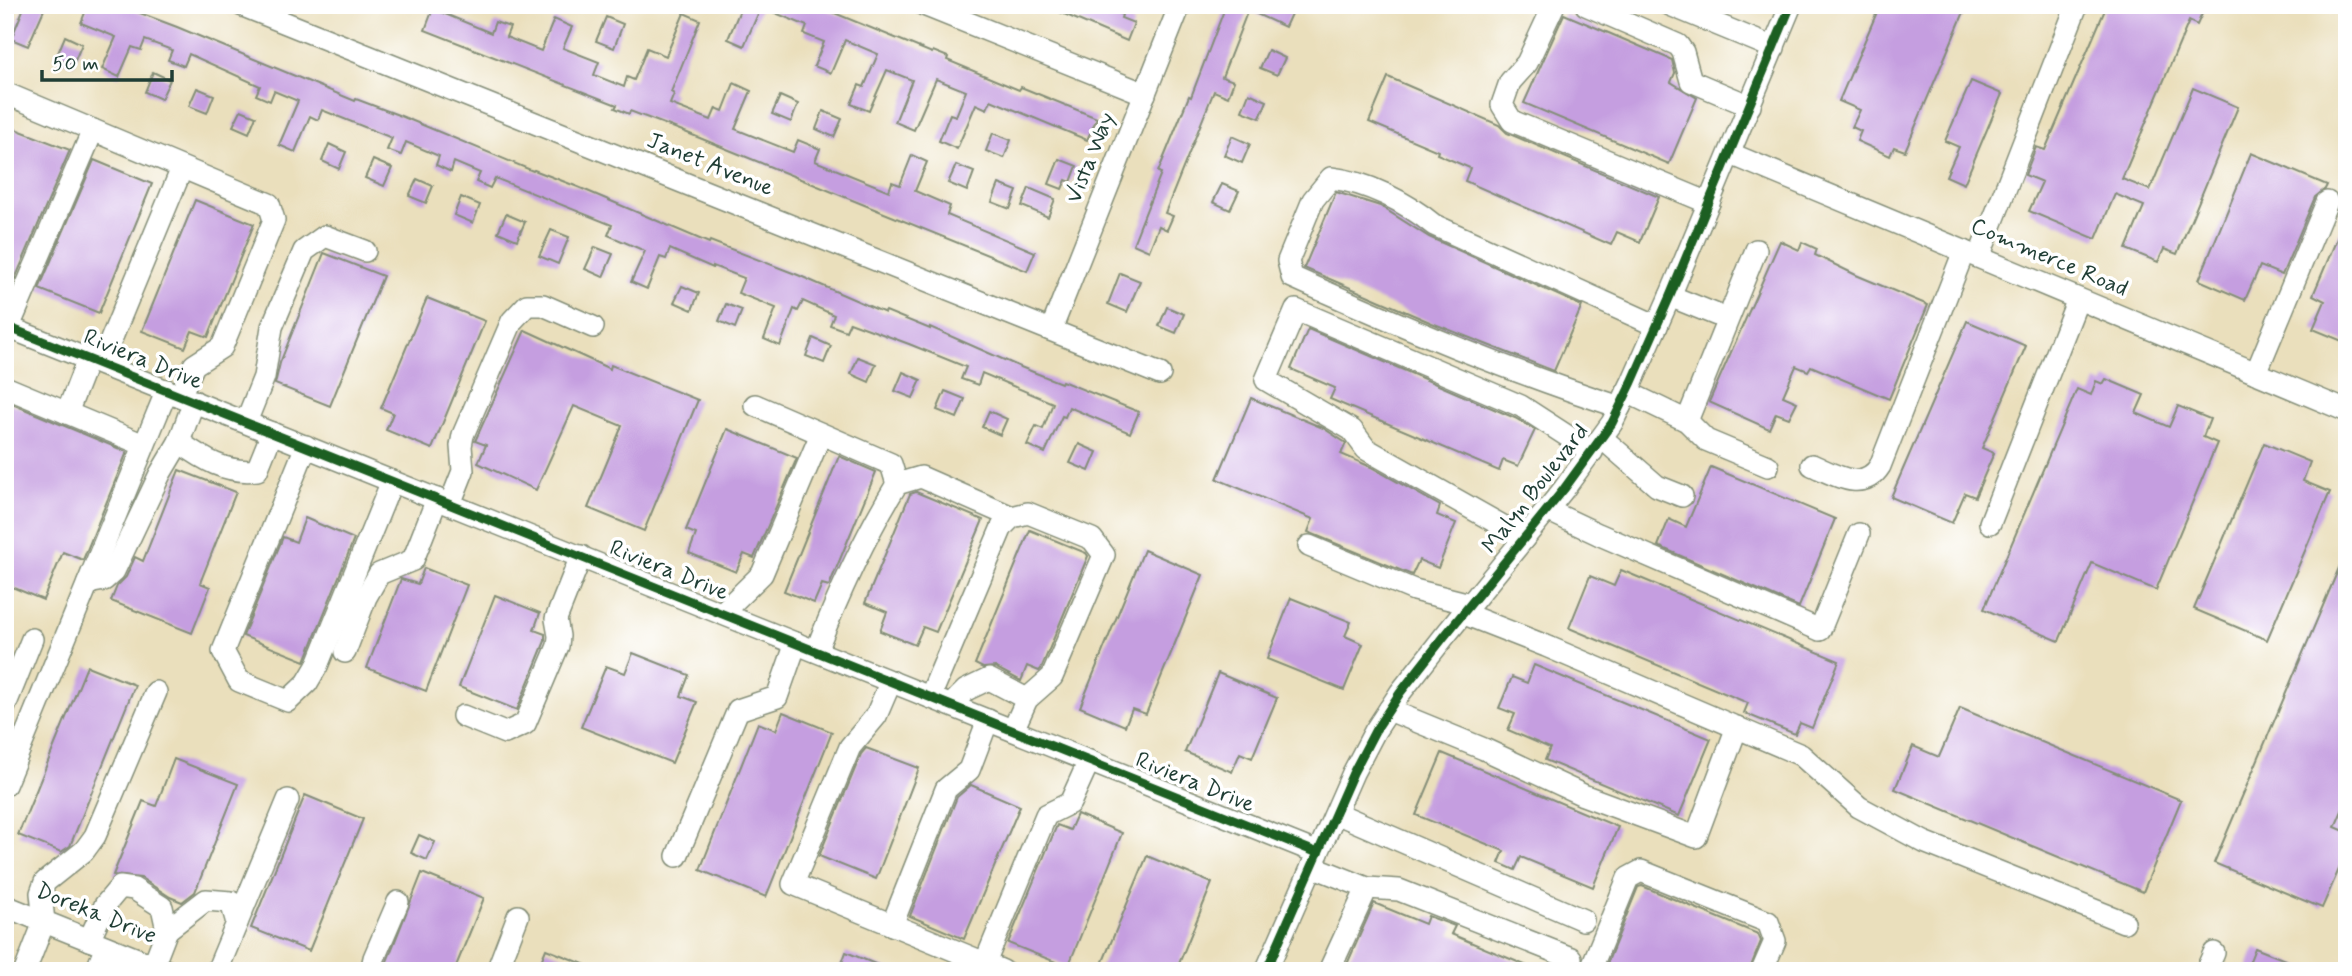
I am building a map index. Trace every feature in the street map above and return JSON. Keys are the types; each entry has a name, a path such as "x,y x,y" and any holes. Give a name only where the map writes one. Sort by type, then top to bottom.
{"street":[{"name":"Janet Avenue","path":"241,5 282,13 1160,374"},
{"path":"924,5 1145,94"},
{"name":"Vista Way","path":"1051,330 1180,5"},
{"path":"1554,5 1546,35 1510,82 1502,105 1512,121 1709,203"},
{"path":"1586,5 1678,45 1682,52 1682,80 1750,106"},
{"path":"1670,5 1774,48"},
{"name":"Malyn Boulevard","path":"1266,971 1375,731 1466,609 1597,445 1623,400 1731,154 1791,5"},
{"path":"1812,465 1844,480 1860,482 1875,475 2077,5"},
{"path":"5,93 269,204 274,220 222,347 194,365 180,396 144,445 5,785"},
{"path":"7,326 93,130"},
{"name":"Commerce Road","path":"1731,154 2347,411"},
{"path":"67,413 94,361 182,168"},
{"path":"1657,326 1434,225 1415,210 1351,180 1331,178 1313,200 1288,261 1292,277 1378,315 1559,388 1623,400 1687,421 1706,440 1768,466"},
{"path":"2256,373 2327,202"},
{"path":"246,422 264,377 272,327 304,251 325,236 365,251"},
{"path":"1687,421 1756,250"},
{"path":"1670,296 1727,319"},
{"path":"1990,523 2078,299"},
{"path":"345,652 366,597 379,574 413,559 463,471 463,435 512,321 527,304 543,305 593,327"},
{"path":"1524,538 1366,449 1352,430 1266,380 1296,310 1521,405 1597,445 1657,486 1682,496"},
{"name":"Riviera Drive","path":"7,326 1089,761 1315,859 1367,888 1399,890 1571,958 1568,971"},
{"path":"5,387 144,445"},
{"path":"88,583 104,580 114,571 160,474 179,442 180,396"},
{"path":"755,405 891,464 897,484"},
{"path":"179,442 204,459 241,472 257,470 272,433"},
{"path":"722,613 762,574 821,434"},
{"path":"306,446 223,651 239,681 288,701 307,683 337,619 393,481"},
{"path":"677,856 738,710 777,696 839,593 879,512 897,484 920,477 1012,517"},
{"path":"1547,510 1819,630 1859,534"},
{"path":"930,697 1002,527 1012,517 1028,513 1092,539 1104,555 1052,677 1027,699 1013,730"},
{"path":"1309,546 1466,609 1801,755 1859,807 1924,842 2124,922"},
{"path":"463,716 505,733 526,724 558,646 556,619 581,556"},
{"path":"5,706 32,639"},
{"path":"951,705 966,690 989,679 1027,699"},
{"path":"891,681 876,716 850,747 793,884 994,967 1046,815 1070,803 1089,761"},
{"path":"25,971 44,922 41,893 46,882 83,851 95,836 156,692"},
{"path":"1389,710 1583,795 1696,837 1737,727"},
{"path":"892,925 946,789 969,770 988,720"},
{"path":"217,971 288,800"},
{"path":"1336,813 1583,920"},
{"path":"1590,971 1628,878 1641,871 1768,922 1775,940 1762,971"},
{"path":"96,971 105,905 120,887 134,889 162,907 167,930 160,968"},
{"path":"1329,971 1367,888"},
{"path":"167,930 206,900 231,902 237,923"},
{"path":"371,971 398,902"},
{"name":"Doreka Drive","path":"5,906 160,968"},
{"path":"497,971 518,916"}],"building":[{"path":"25,5 46,5 28,46 11,39"},
{"path":"88,5 119,5 177,27 355,101 356,99 401,116 578,187 709,243 710,241 798,275 885,313 886,311 930,327 1018,366 1139,412 1130,433 1069,407 1045,453 1027,445 1036,426 1043,429 1053,403 982,373 978,385 961,379 966,367 850,322 846,331 830,325 834,315 803,301 798,311 794,309 780,346 764,339 776,308 738,293 744,278 670,249 666,259 660,257 647,289 631,282 645,251 608,235 612,225 495,178 490,188 476,182 480,173 454,162 451,172 436,165 439,156 406,142 401,155 387,150 392,138 322,110 318,120 310,116 295,152 279,145 298,101 274,91 270,101 256,95 260,86 189,54 184,66 168,60 172,50 145,40 141,50 132,47 119,77 102,69 116,37 81,23"},
{"path":"742,5 815,5 932,53 933,51 948,57 947,60 1019,90 1021,87 1097,118 1087,140 991,100 987,109 976,104 957,149 939,141 950,114 956,116 966,91 936,79 914,130 895,122 912,80 887,70 869,111 851,104 859,85 864,87 878,54 845,40 831,73 814,66 824,42 804,34 807,26 761,7 744,46 728,39"},
{"path":"1043,5 1122,5 1119,13 1121,18 1134,23 1127,41"},
{"path":"1226,5 1295,5 1285,27 1248,10 1222,77 1234,81 1228,97 1214,91 1165,213 1173,216 1167,230 1159,226 1149,251 1133,244 1161,173 1158,172 1189,96 1191,97"},
{"path":"1880,5 1967,5 1905,151 1894,147 1890,156 1857,141 1861,131 1852,127 1860,110 1839,101"},
{"path":"2107,5 2206,5 2197,25 2189,21 2122,179 2150,190 2193,88 2238,107 2177,254 2164,249 2158,262 2126,249 2144,206 2115,194 2096,239 2029,211 2042,182 2025,175 2036,147 2045,150"},
{"path":"433,9 491,33 495,22 510,27 506,37 541,51 554,19 572,27 563,48 599,62 594,75 624,87 627,77 634,80 647,48 666,56 684,13 700,20 671,92 674,94 670,104 711,120 716,108 723,111 734,83 751,91 735,129 793,152 798,140 820,149 815,161 889,191 892,182 900,185 912,155 927,162 915,191 950,206 947,215 1035,252 1027,271 680,130 630,111 629,114 615,108 617,105 425,30"},
{"path":"1564,14 1672,60 1675,73 1671,82 1697,98 1669,164 1524,103"},
{"path":"606,17 623,24 614,48 596,41"},
{"path":"65,36 82,44 73,65 56,58"},
{"path":"1268,50 1285,58 1277,75 1260,68"},
{"path":"153,72 170,80 161,99 145,92"},
{"path":"1388,77 1499,125 1507,133 1659,197 1640,242 1617,232 1611,245 1465,181 1470,168 1437,154 1438,151 1369,122"},
{"path":"1971,81 2002,94 1964,184 1946,176 1959,147 1945,141"},
{"path":"197,88 214,95 207,113 189,106"},
{"path":"1249,93 1267,101 1260,118 1242,111"},
{"path":"780,96 798,104 791,122 772,114"},
{"path":"241,110 256,116 249,133 233,126"},
{"path":"823,111 842,119 834,137 816,129"},
{"path":"5,125 70,150 15,279 5,275"},
{"path":"993,133 1011,140 1004,158 986,151"},
{"path":"1232,136 1250,144 1242,163 1224,155"},
{"path":"329,144 346,152 339,169 322,161"},
{"path":"2251,153 2327,185 2315,197 2282,275 2260,266 2245,300 2199,280"},
{"path":"1059,159 1077,166 1071,182 1066,180 1062,189 1049,184"},
{"path":"94,160 152,184 99,313 39,289"},
{"path":"373,160 392,168 384,186 365,178"},
{"path":"956,165 974,172 967,191 948,183"},
{"path":"417,179 433,186 426,203 409,196"},
{"path":"999,184 1017,191 1010,209 992,202"},
{"path":"1222,184 1239,191 1230,210 1213,202"},
{"path":"1029,188 1055,199 1048,217 1022,206"},
{"path":"1336,192 1380,206 1429,237 1582,306 1554,371 1304,268"},
{"path":"461,197 480,205 473,223 454,215"},
{"path":"195,200 254,224 208,337 192,331 185,348 142,331"},
{"path":"506,214 525,222 517,240 498,232"},
{"path":"2347,215 2347,343 2313,329 2325,301 2313,295"},
{"path":"551,230 569,237 558,264 539,256"},
{"path":"1780,241 1799,250 1802,242 1817,249 1815,255 1928,305 1889,399 1811,366 1808,371 1796,366 1783,396 1797,402 1789,418 1776,413 1769,429 1709,402"},
{"path":"595,247 613,254 603,277 585,269"},
{"path":"324,253 383,276 330,406 275,384 280,363"},
{"path":"1120,273 1140,281 1127,312 1108,304"},
{"path":"682,286 699,293 692,310 674,302"},
{"path":"427,298 485,321 432,449 386,430 393,413 381,408"},
{"path":"726,304 742,310 735,328 719,321"},
{"path":"1167,307 1184,314 1176,333 1159,326"},
{"path":"1967,321 2026,346 1982,448 1994,453 1975,497 1965,493 1952,523 1891,497"},
{"path":"1308,329 1515,418 1535,430 1518,466 1503,460 1499,471 1330,399 1335,388 1291,369"},
{"path":"525,330 610,369 611,365 698,400 644,531 588,508 622,426 574,406 536,490 478,463 486,445 475,441"},
{"path":"813,338 831,346 824,363 806,356"},
{"path":"858,357 876,364 869,382 851,374"},
{"path":"903,372 921,380 913,398 895,391"},
{"path":"2106,379 2144,395 2136,413 2169,427 2178,406 2210,419 2203,437 2217,443 2156,590 2092,563 2059,641 1984,609 2077,389 2091,395 2096,381 2103,384"},
{"path":"945,391 965,399 957,418 937,410"},
{"path":"1251,398 1323,428 1346,443 1341,454 1371,467 1440,506 1437,515 1456,523 1438,568 1419,560 1412,575 1308,532 1313,519 1217,479"},
{"path":"5,401 127,452 83,560 63,552 43,600 5,584"},
{"path":"989,411 1007,419 1000,435 982,427"},
{"path":"727,429 797,458 754,558 744,554 736,572 689,553 696,534 686,530"},
{"path":"2264,443 2310,462 2303,481 2330,492 2267,640 2194,609"},
{"path":"1079,444 1097,452 1089,471 1070,463"},
{"path":"839,456 876,472 829,586 822,584 814,603 784,591"},
{"path":"1711,467 1835,519 1799,607 1658,546 1669,519 1686,527"},
{"path":"179,470 236,492 200,583 210,587 192,633 111,601 135,557 143,561"},
{"path":"916,492 983,520 936,632 923,627 915,645 880,631 887,612 865,603 910,494"},
{"path":"305,518 354,539 305,661 243,636 283,537 296,542"},
{"path":"1030,530 1088,556 1041,669 1039,671 1027,666 1021,681 995,667 983,668 975,664"},
{"path":"2347,549 2347,799 2335,827 2347,832 2347,851 2322,908 2214,863"},
{"path":"1144,550 1203,575 1146,714 1132,709 1125,726 1080,707"},
{"path":"424,568 467,585 426,691 367,668 401,579 418,584"},
{"path":"1621,570 1839,661 1812,728 1800,723 1795,734 1744,713 1748,703 1569,628 1590,576 1614,586"},
{"path":"495,595 540,613 534,630 545,634 545,641 517,710 459,687"},
{"path":"1291,598 1351,622 1345,636 1363,644 1344,690 1267,659"},
{"path":"633,653 689,675 681,696 697,702 672,763 581,727 606,666 625,673"},
{"path":"1534,665 1711,739 1679,816 1545,760 1550,748 1508,730 1515,714 1499,708 1512,677 1527,683"},
{"path":"87,666 135,685 70,846 61,852 18,835"},
{"path":"1218,673 1277,698 1252,758 1240,753 1232,772 1185,752"},
{"path":"1960,708 2181,800 2143,892 1895,789 1913,746 1939,757"},
{"path":"783,712 832,732 766,897 700,870 758,723 776,730"},
{"path":"866,748 919,768 876,879 819,856 861,754"},
{"path":"1442,753 1618,827 1593,887 1521,857 1515,870 1499,863 1504,851 1416,815"},
{"path":"174,759 238,784 195,892 182,902 141,878 113,875 143,801 156,806"},
{"path":"971,785 1020,806 964,939 910,916 957,797"},
{"path":"305,795 363,819 309,951 251,928"},
{"path":"1077,814 1122,833 1068,967 1008,943 1057,825 1070,830"},
{"path":"419,835 435,842 427,860 411,853"},
{"path":"1147,856 1212,883 1176,971 1099,971"},
{"path":"422,873 484,898 454,971 403,971 386,964"},
{"path":"1642,886 1758,934 1761,941 1749,971 1604,971 1638,887"},
{"path":"1374,903 1425,924 1428,916 1455,926 1451,934 1539,971 1344,971"},
{"path":"2255,948 2310,970 2310,971 2246,971"},
{"path":"546,949 599,970 537,971"},
{"path":"846,952 890,970 890,971 839,971"}],"waterway":[{"path":"2332,5 2347,11"}],"cycle path":[{"path":"1266,971 1353,773 1375,731 1400,693 1564,489 1612,423 1670,296 1791,5"},
{"path":"5,326 1318,853"}]}
